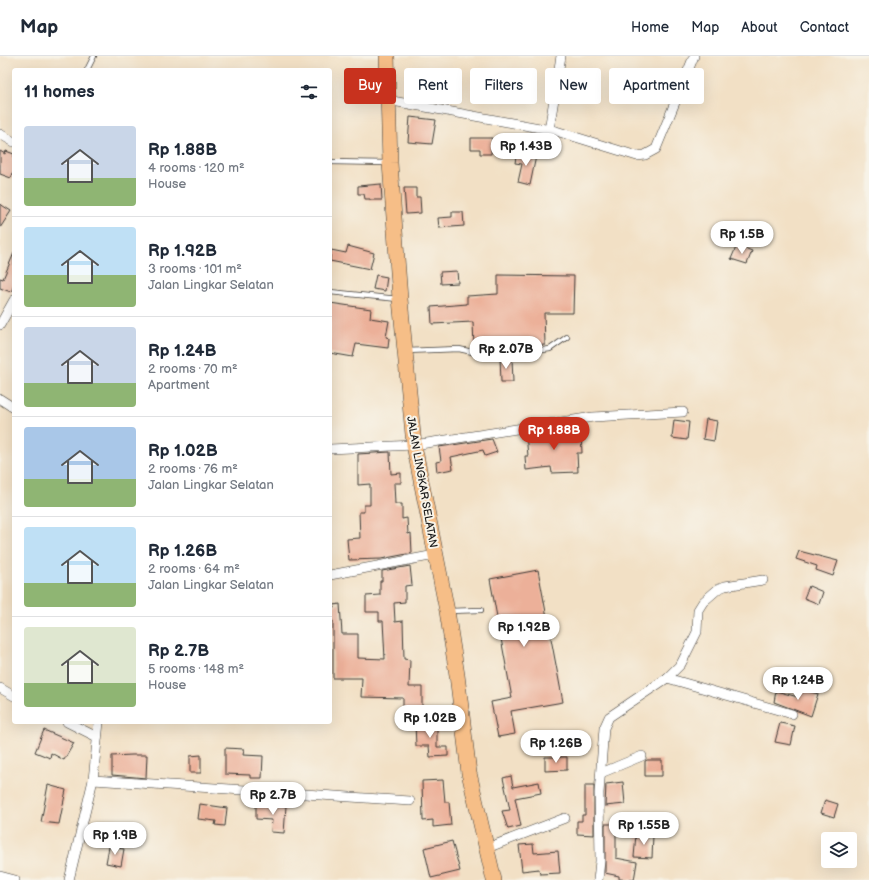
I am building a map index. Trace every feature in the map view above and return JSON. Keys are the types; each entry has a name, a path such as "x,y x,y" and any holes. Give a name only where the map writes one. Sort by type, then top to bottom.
{"highway":[{"name":"JALAN LINGKAR SELATAN","path":"387,56 387,68"},
{"name":"JALAN LINGKAR SELATAN","path":"387,104 400,299 414,445 434,555 447,611 457,675 469,773 494,880"}],"street":[{"path":"549,130 561,56"},
{"path":"396,102 549,130 637,156 651,152 656,148 694,56"},
{"path":"0,134 12,140"},
{"path":"0,325 12,304"},
{"path":"0,399 12,407"},
{"path":"332,448 414,445 593,417 683,412"},
{"path":"332,575 434,555"},
{"path":"598,880 600,861 599,800 604,728 609,717 667,678 681,664 697,632 698,610 703,602 718,589 725,586 763,580"},
{"path":"667,678 792,714"},
{"path":"0,688 12,695"},
{"path":"71,724 97,737"},
{"path":"69,880 93,780 99,724"},
{"path":"601,773 642,756"},
{"path":"93,780 410,801"},
{"path":"486,848 565,818"},
{"path":"0,876 15,880"}],"lane":[{"path":"88,68 94,56"},
{"path":"332,162 366,164 390,163"},
{"path":"332,292 400,299"},
{"path":"405,351 459,349 478,353 515,354 550,349 567,336"},
{"path":"447,611 481,610"}],"building":[{"path":"410,117 436,120 432,144 408,142"},
{"path":"471,138 492,138 491,154 480,154 480,149 471,149"},
{"path":"0,151 5,154 6,151 12,153 11,178 0,174"},
{"path":"517,151 536,156 530,185 518,182 522,164 515,163"},
{"path":"381,184 382,200 365,199 364,194 358,194 358,186"},
{"path":"404,188 416,188 416,197 420,197 421,213 406,214"},
{"path":"0,204 11,211 0,228"},
{"path":"452,212 463,212 464,226 439,228 438,218 452,217"},
{"path":"737,245 752,251 747,264 731,259"},
{"path":"348,246 374,253 370,269 332,261 332,250 346,253"},
{"path":"12,258 11,292 0,288 0,278 3,279"},
{"path":"457,271 458,283 441,284 440,272"},
{"path":"376,275 387,277 385,291 373,289"},
{"path":"498,275 574,276 573,313 544,313 545,345 511,346 511,350 499,350 499,347 474,347 473,322 432,324 431,307 467,304 467,296 498,294"},
{"path":"332,303 371,309 370,318 389,321 386,337 389,338 388,348 356,344 353,357 332,353"},
{"path":"500,357 512,358 513,382 501,382"},
{"path":"706,419 717,421 714,441 703,439"},
{"path":"674,420 689,422 687,440 672,438"},
{"path":"543,431 581,432 582,453 577,453 578,472 552,473 551,467 526,470 525,456 528,456 526,434"},
{"path":"492,439 497,452 485,456 483,450 451,457 453,469 437,472 436,462 441,461 439,447"},
{"path":"390,452 391,474 401,473 401,483 394,483 395,504 402,504 402,519 407,518 408,534 411,533 412,553 381,559 349,560 347,539 360,538 359,512 364,512 364,505 370,505 370,484 358,485 358,454"},
{"path":"799,551 838,561 833,576 816,570 817,566 796,559"},
{"path":"410,566 412,585 405,586 405,602 394,603 395,622 403,621 404,659 410,660 409,687 422,687 422,719 403,719 403,698 361,697 362,678 333,678 332,608 334,608 334,605 340,604 342,634 358,634 358,658 385,659 383,621 379,621 379,612 366,612 366,596 380,595 382,571"},
{"path":"538,570 563,702 511,711 515,734 498,737 491,702 512,698 490,579"},
{"path":"809,586 823,592 819,604 804,598"},
{"path":"801,689 818,694 811,716 774,702 776,691 798,697"},
{"path":"437,722 437,747 448,747 448,756 430,757 429,746 416,746 415,723"},
{"path":"780,723 795,726 791,745 775,742"},
{"path":"44,730 74,743 64,760 51,753 50,758 35,752"},
{"path":"225,748 244,749 243,755 263,756 262,778 250,778 250,775 225,774"},
{"path":"147,755 146,778 112,775 112,756"},
{"path":"201,755 201,773 190,773 190,756"},
{"path":"545,757 567,757 567,770 545,771"},
{"path":"662,760 662,776 645,776 645,761"},
{"path":"511,776 513,787 539,782 541,793 515,798 521,826 508,829 502,811 510,810 503,778"},
{"path":"443,780 445,802 449,802 451,825 433,827 433,820 423,821 422,781"},
{"path":"623,782 625,804 605,806 606,784"},
{"path":"48,785 66,790 59,824 41,822"},
{"path":"585,785 594,785 594,835 577,834 577,821 582,821 582,815 585,815"},
{"path":"825,800 838,804 834,817 821,813"},
{"path":"200,804 227,808 225,826 215,825 216,821 198,819"},
{"path":"256,805 286,806 284,833 271,832 272,820 256,819"},
{"path":"605,824 616,824 616,858 637,862 634,880 619,879 619,876 605,873"},
{"path":"636,834 653,835 652,858 634,857"},
{"path":"452,841 460,871 431,878 424,848"},
{"path":"533,844 534,853 558,851 560,873 540,874 539,869 522,871 519,845"},
{"path":"109,847 124,849 121,866 106,863"}]}
